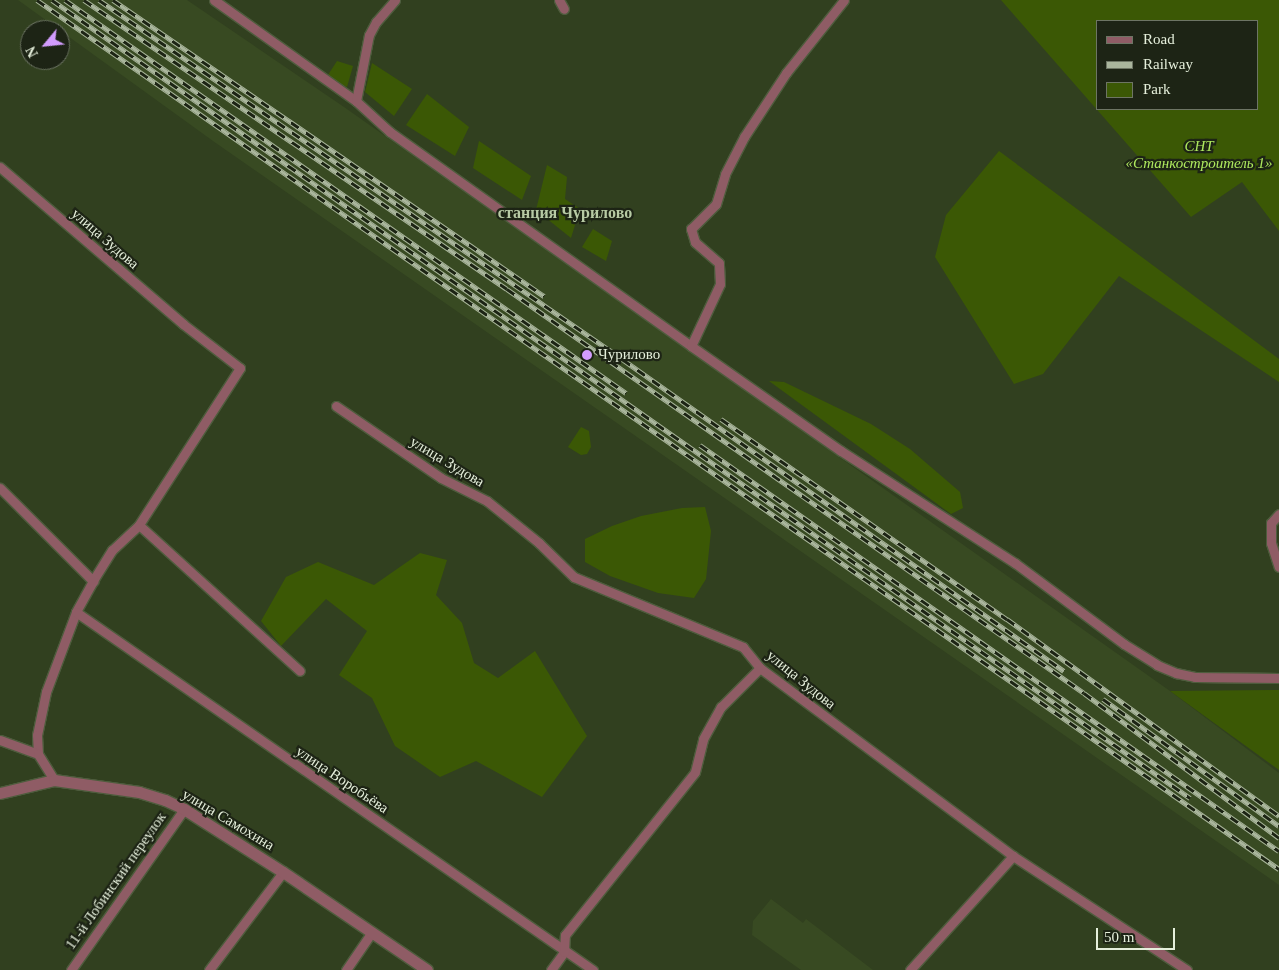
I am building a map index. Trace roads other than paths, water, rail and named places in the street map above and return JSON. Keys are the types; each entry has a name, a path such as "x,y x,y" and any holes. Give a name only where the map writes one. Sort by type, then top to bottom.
{"street":[{"path":"214,0 356,101 390,132 691,346 841,450 1015,563 1124,644 1176,673 1195,677 1279,678"},
{"path":"356,101 369,35 376,22 395,0"},
{"path":"559,0 564,9"},
{"path":"691,346 720,284 720,263 695,242 691,229 716,204 724,174 744,137 786,73 844,0"},
{"name":"улица Зудова","path":"0,167 183,324 240,368 139,525"},
{"name":"улица Зудова","path":"336,406 441,478 487,501 539,543 574,577 743,647 760,668 1013,856 1187,970"},
{"path":"0,488 93,581"},
{"path":"1279,514 1271,523 1271,543 1279,567"},
{"path":"0,793 54,780 38,754 37,735 46,692 76,612 93,581 112,550 139,525 300,671"},
{"name":"улица Воробьёва","path":"76,612 492,898 564,952 593,970"},
{"path":"551,970 564,952 565,936 695,772 703,739 721,707 760,668"},
{"path":"0,740 38,754"},
{"name":"улица Самохина","path":"54,780 139,792 184,809 284,872 427,970"},
{"name":"11-й Лобинский переулок","path":"72,970 184,809"},
{"path":"910,970 1013,856"},
{"path":"209,970 284,872"},
{"path":"346,970 372,932"}],"railway":[{"path":"37,0 1279,869"},
{"path":"52,0 1190,798"},
{"path":"65,0 626,393"},
{"path":"84,0 507,289 1084,693 1279,838"},
{"path":"99,0 608,349 1064,671"},
{"path":"113,0 544,296"},
{"path":"721,419 1007,619 1279,816"},
{"path":"700,445 1279,851"},
{"path":"1103,699 1279,826"}],"place":[{"name":"Чурилово","path":"587,355"}],"district":[{"name":"станция Чурилово","path":"565,213"}],"park label":[{"name":"СНТ «Станкостроитель 1»","path":"1199,154"}]}
